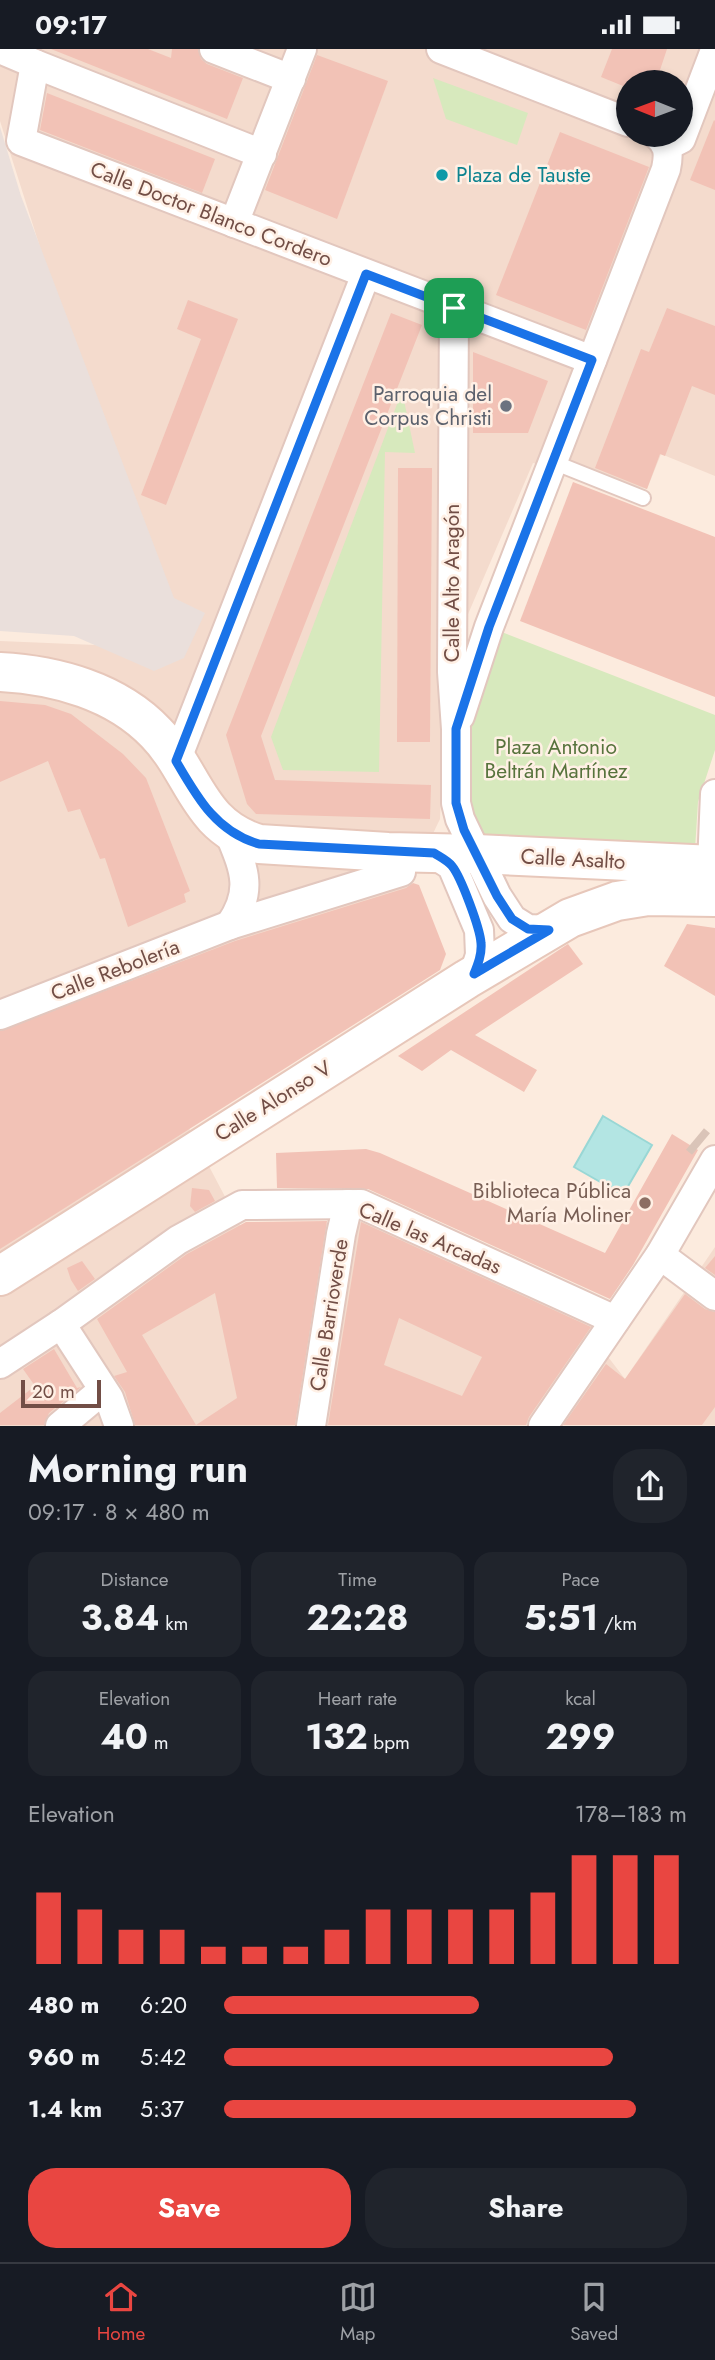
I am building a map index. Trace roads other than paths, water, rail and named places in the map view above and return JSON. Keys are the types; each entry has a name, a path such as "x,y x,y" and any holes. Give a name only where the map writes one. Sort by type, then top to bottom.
{"main road":[{"name":"Calle Asalto","path":"0,672 47,677 89,689 118,704 156,733 205,809 228,830 242,839 259,844 476,854 714,876"},
{"name":"Calle Asalto","path":"549,930 594,908 648,896 714,876"},
{"name":"Calle Alonso V","path":"0,1276 474,974 549,930"}],"street":[{"path":"0,49 262,154"},
{"path":"214,49 291,79"},
{"path":"234,223 303,49"},
{"path":"440,49 616,117"},
{"path":"693,108 715,50"},
{"name":"Calle Doctor Blanco Cordero","path":"35,64 21,141 592,360"},
{"path":"456,729 489,627 666,169 663,147"},
{"path":"176,761 366,274"},
{"name":"Calle Alto Aragón","path":"454,308 452,661 456,803 460,820 502,907 512,919 528,929 549,930"},
{"path":"714,876 715,795"},
{"path":"228,830 242,863 245,880 245,897 230,925"},
{"path":"434,853 452,866 479,930 480,955 474,974"},
{"name":"Calle Rebolería","path":"0,1015 230,925 401,871"},
{"path":"543,1426 592,1354 609,1318 660,1255 710,1153"},
{"name":"Calle las Arcadas","path":"0,1364 178,1240 242,1205 361,1204 609,1318"},
{"name":"Calle Barrioverde","path":"311,1426 341,1234 348,1205"},
{"path":"660,1255 715,1296"},
{"path":"61,1324 103,1390 119,1426"},
{"path":"60,1426 103,1390"}],"lane":[{"path":"553,462 643,498"}],"water":[{"path":"603,1116 652,1145 623,1195 574,1167"}],"tunnel":[{"path":"695,1139 701,1144"}],"place":[{"name":"Plaza de Tauste","path":"442,175"},
{"name":"Parroquia del Corpus Christi","path":"506,406"},
{"name":"Biblioteca Pública María Moliner","path":"645,1203"}],"park label":[{"name":"Plaza Antonio Beltrán Martínez","path":"556,759"}]}
